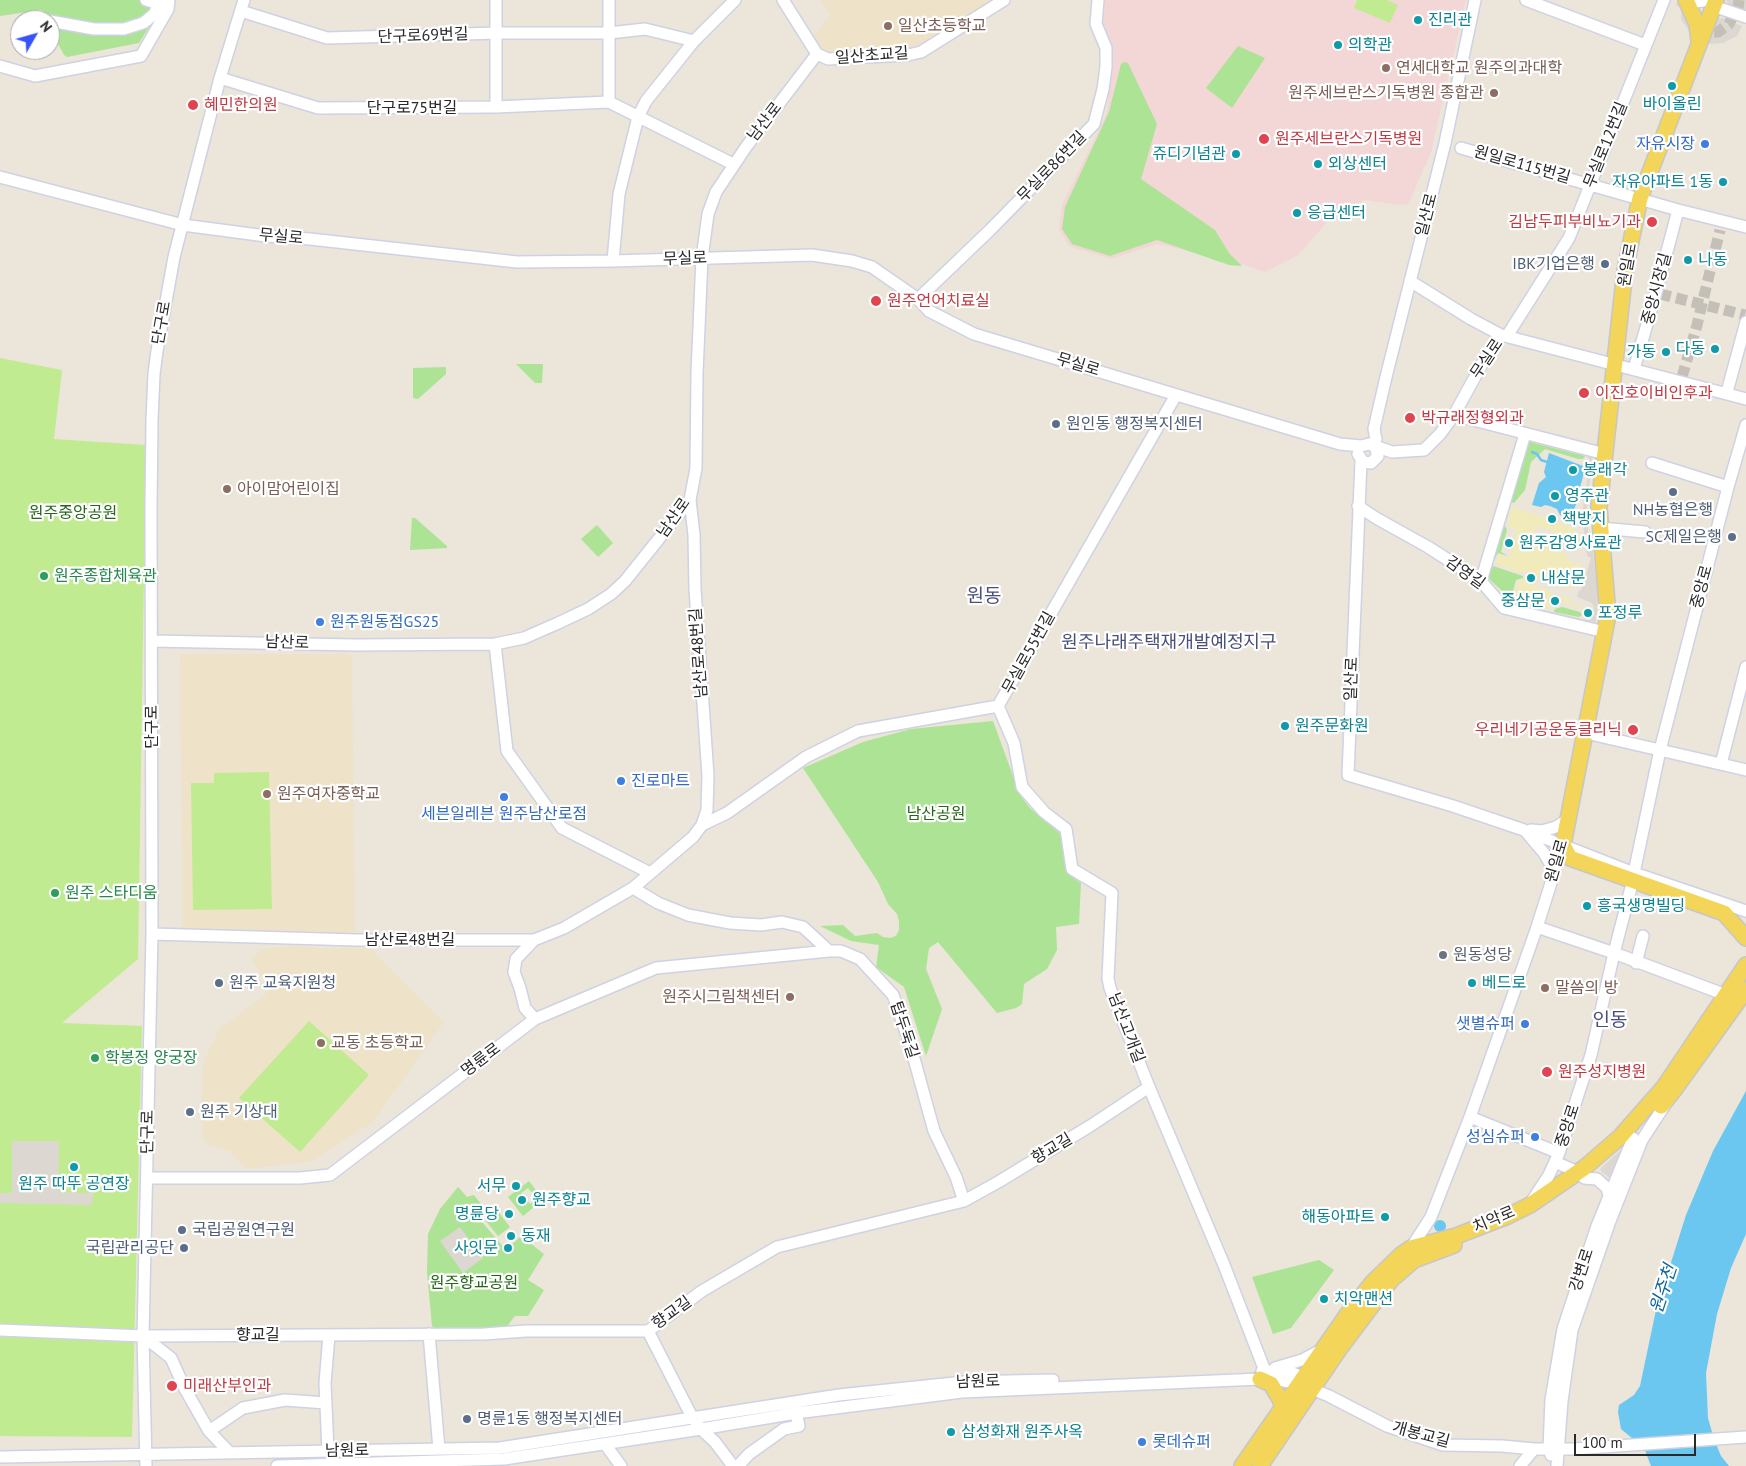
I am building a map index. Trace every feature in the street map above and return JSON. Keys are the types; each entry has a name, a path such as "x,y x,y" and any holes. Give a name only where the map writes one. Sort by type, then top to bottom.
{"main road":[{"path":"1686,0 1697,24 1699,42"},
{"name":"원일로","path":"1563,845 1605,632 1613,616 1600,528 1599,507 1625,270 1640,198 1699,42 1705,1"},
{"path":"1563,845 1570,858 1633,877 1724,913 1746,938"},
{"name":"치악로","path":"1669,1088 1746,965"},
{"name":"치악로","path":"1242,1466 1283,1408 1308,1383 1391,1280 1414,1260 1484,1234 1540,1210 1581,1175 1669,1088 1746,990"},
{"name":"강변로","path":"1632,1138 1669,1088"},
{"name":"치악로","path":"1260,1466 1308,1383 1324,1348 1372,1283 1402,1254 1412,1248 1474,1230 1530,1205 1581,1175 1632,1138"},
{"path":"1262,1375 1271,1384 1283,1408"}],"street":[{"path":"0,66 35,76 141,56 168,8 162,2 146,0"},
{"path":"496,0 496,107"},
{"path":"608,0 609,102"},
{"path":"613,261 619,194 638,117 646,101 694,41 735,0"},
{"path":"783,0 817,54"},
{"name":"일산초교길","path":"817,54 828,59 908,55 920,52 1004,0"},
{"name":"무실로86번길","path":"918,299 990,230 1094,124 1103,89 1106,67 1106,48 1096,24 1098,0"},
{"name":"일산로","path":"1369,446 1376,439 1374,429 1445,143 1475,0"},
{"path":"1526,0 1645,46"},
{"name":"무실로12번길","path":"1504,336 1569,238 1664,0"},
{"path":"1705,1 1746,17"},
{"path":"60,23 94,29 124,29 143,23 154,14 162,2"},
{"name":"단구로69번길","path":"242,6 327,38 609,33 645,29 694,41"},
{"name":"단구로","path":"146,1466 143,1336 152,934 151,508 154,374 174,257 220,78 242,6"},
{"name":"남산로","path":"152,641 354,645 495,644 524,638 588,609 611,594 625,581 690,500 696,468 697,373 702,258 708,214 716,192 733,164 817,54"},
{"name":"단구로75번길","path":"220,78 318,108 496,107 609,102 733,164"},
{"name":"원일로115번길","path":"1461,148 1640,198"},
{"name":"무실로","path":"0,177 183,225 266,236 310,239 517,262 812,255 852,260 872,267 918,299 929,310 974,334 1340,444"},
{"path":"1640,198 1678,210 1746,227"},
{"name":"중앙시장길","path":"1634,369 1658,294 1678,210"},
{"path":"1410,282 1464,315 1504,336"},
{"path":"1727,392 1745,318"},
{"name":"무실로","path":"1392,452 1424,450 1454,415 1487,355 1504,336 1614,365 1681,380 1746,399"},
{"name":"무실로55번길","path":"702,825 727,814 806,757 858,731 998,706 1176,395"},
{"path":"1454,415 1605,454"},
{"name":"중앙로","path":"1530,1205 1549,1176 1557,1158 1591,1055 1633,877 1660,750 1746,425"},
{"path":"1481,581 1525,434"},
{"path":"1340,444 1369,446 1392,452"},
{"path":"1340,444 1366,460 1392,452"},
{"path":"1366,460 1358,453 1369,446"},
{"path":"1366,460 1378,453 1369,446"},
{"name":"일산로","path":"1366,460 1359,476 1348,775 1453,806 1563,845"},
{"path":"1652,463 1728,488"},
{"name":"남산로48번길","path":"152,934 357,940 534,940 564,928 633,888 693,837 702,825 707,810 708,776 695,590 694,535 690,500"},
{"name":"감영길","path":"1358,506 1481,581 1504,608 1605,632"},
{"path":"1600,528 1645,532"},
{"path":"495,644 507,750 562,828 650,873"},
{"path":"1721,764 1746,668"},
{"name":"남산고개길","path":"998,706 1014,743 1022,787 1044,812 1066,829 1072,869 1112,893 1108,978 1149,1087 1224,1265 1262,1375"},
{"path":"1586,733 1746,770"},
{"path":"1524,830 1542,831 1568,819"},
{"path":"1524,830 1544,853 1551,865 1552,882"},
{"name":"원일로","path":"1412,1248 1430,1217 1470,1117 1537,927 1563,845"},
{"path":"1633,877 1746,912"},
{"name":"탑두둑길","path":"633,888 658,902 688,915 730,923 761,925 782,922 803,927 829,950 841,951 860,959 893,995 910,1044 934,1131 956,1177 964,1201"},
{"path":"1724,913 1746,919"},
{"path":"1537,927 1614,953 1726,995"},
{"path":"1636,962 1643,936"},
{"path":"534,940 516,959 514,972 525,1008 535,1019"},
{"name":"명륜로","path":"147,1178 300,1178 330,1175 535,1019 656,968 829,950"},
{"name":"향교길","path":"0,1330 143,1336 648,1331 702,1292 777,1246 964,1201 1090,1126 1149,1087"},
{"name":"강변로","path":"1554,1449 1572,1330 1610,1221 1642,1140 1669,1088"},
{"path":"1470,1117 1557,1158 1581,1175 1597,1179 1607,1188 1610,1196"},
{"name":"강변로","path":"1556,1466 1552,1392 1563,1329 1597,1226 1632,1138"},
{"path":"648,1331 692,1417 731,1462"},
{"path":"429,1334 439,1449"},
{"path":"328,1335 325,1383 328,1451"},
{"path":"143,1336 170,1358 209,1431 229,1452"},
{"path":"1262,1375 1302,1360 1324,1348"},
{"name":"남원로","path":"277,1466 502,1454 605,1444 796,1412 962,1392 1262,1375"},
{"name":"남원로","path":"0,1457 439,1449 502,1454 692,1417 839,1394 964,1382 1262,1375 1272,1379 1308,1383"},
{"name":"개봉교길","path":"1308,1383 1387,1426 1443,1444 1502,1446 1534,1450 1746,1437"},
{"path":"209,1431 243,1408 285,1400 326,1404"},
{"path":"738,1466 749,1454 784,1428 799,1426 796,1412"},
{"path":"605,1444 621,1466"},
{"path":"1520,1466 1534,1450"}],"shaded area":[{"name":"일산초등학교","path":"820,0 992,0 920,49 830,56 814,35 830,16"},
{"name":"원주세브란스기독병원","path":"1101,0 1466,0 1431,152 1410,201 1408,204 1400,205 1365,200 1329,220 1298,255 1265,272 1233,261 1157,244 1111,259 1069,246 1059,230 1062,205 1107,113 1114,62 1098,20"},
{"path":"1726,0 1746,0 1746,10 1728,4"},
{"path":"1676,3 1685,7 1692,36 1681,19 1681,8"},
{"path":"1723,18 1742,26 1737,36 1723,43 1711,44 1704,41 1714,20"},
{"path":"1543,444 1589,455 1592,458 1586,516 1590,542 1592,544 1598,595 1595,623 1509,604 1487,581 1487,579 1511,603 1591,620 1594,608 1592,603 1577,597 1579,590 1581,591 1591,558 1587,556 1582,515 1590,460 1586,455"},
{"name":"원주여자중학교","path":"180,654 347,654 352,659 355,930 351,935 183,931"},
{"name":"교동 초등학교","path":"298,946 336,949 370,948 444,1022 373,1122 312,1161 246,1169 231,1152 208,1144 202,1135 202,1075 205,1058 220,1028 263,997 270,988 251,959 264,948"},
{"path":"12,1141 59,1141 59,1192 93,1193 92,1205 0,1203 0,1193 12,1193"},
{"path":"1626,1145 1611,1179 1600,1169"},
{"path":"460,1227 483,1258 463,1273 440,1241"}],"green space":[{"path":"0,0 162,0 161,8 139,43 67,57 60,48 60,10 10,10 10,15 0,16"},
{"path":"1357,0 1387,0 1398,5 1390,23 1354,8"},
{"path":"1238,46 1265,58 1232,108 1206,88"},
{"path":"1124,62 1128,63 1157,124 1141,179 1215,230 1229,253 1242,266 1229,265 1157,240 1110,256 1072,244 1062,229 1065,207 1109,112 1121,64"},
{"name":"원주중앙공원","path":"0,358 62,370 54,439 146,445 138,959 62,1023 142,1026 132,1437 0,1436"},
{"path":"516,364 543,364 542,383 535,383"},
{"path":"446,367 446,374 418,399 413,398 413,368"},
{"path":"1530,442 1585,456 1583,459 1578,459 1545,449 1531,462 1525,490 1514,503 1511,502 1517,476 1525,446"},
{"path":"1506,514 1508,516 1504,524 1507,530 1501,552 1508,556 1498,553 1493,562"},
{"path":"412,518 415,518 447,548 410,550"},
{"path":"597,525 613,543 598,557 581,539"},
{"path":"1493,566 1523,576 1523,578 1516,580 1511,599 1488,578"},
{"path":"1562,607 1580,612 1582,615 1579,617 1554,612 1555,609"},
{"name":"남산공원","path":"993,721 1020,795 1030,808 1063,836 1066,867 1075,879 1081,883 1079,924 1056,927 1057,950 1047,969 1024,984 1022,1004 1016,1008 997,1013 938,942 929,948 926,969 942,1009 926,1056 904,987 876,967 879,945 851,941 820,926 843,925 855,936 877,933 883,937 890,938 896,936 899,930 899,921 897,914 888,904 878,882 803,768 863,742 911,729"},
{"path":"269,772 272,909 193,910 191,783 214,783 214,773"},
{"path":"309,1021 369,1075 300,1152 239,1098"},
{"path":"529,1181 543,1200 523,1216 508,1197","holes":["528,1188 537,1198 530,1204 521,1193"]},
{"name":"원주향교공원","path":"458,1187 467,1197 474,1195 481,1204 479,1208 482,1222 506,1250 521,1236 544,1254 528,1280 544,1290 528,1316 515,1316 504,1330 436,1330 432,1326 427,1272 428,1234 440,1209"},
{"path":"497,1210 510,1227 498,1236 485,1220"},
{"path":"1319,1260 1334,1270 1291,1328 1273,1334 1252,1277"}],"sand":[{"path":"1514,507 1547,519 1548,522 1556,525 1558,522 1574,528 1575,533 1581,536 1582,540 1536,526 1531,539 1533,544 1560,551 1572,563 1577,564 1581,561 1574,585 1570,589 1538,579 1537,576 1527,572 1519,572 1495,563 1499,555 1509,558 1517,531 1507,523"},
{"path":"1520,579 1552,592 1549,605 1552,609 1513,600"},
{"path":"1560,596 1564,596 1582,609 1560,601"}],"water":[{"path":"1549,453 1583,466 1585,469 1579,491 1574,494 1577,501 1571,519 1560,515 1557,509 1550,506 1532,505 1539,483 1546,477 1544,472"},
{"name":"원주천","path":"1746,1091 1746,1234 1731,1268 1717,1314 1706,1373 1708,1418 1721,1456 1729,1466 1651,1466 1644,1448 1621,1429 1618,1412 1619,1405 1634,1395 1640,1386 1656,1310 1686,1215 1713,1151"},
{"path":"1440,1220 1446,1226 1440,1232 1434,1226"}],"waterway":[{"path":"1532,452 1537,454 1541,460 1547,462"}],"tunnel":[{"path":"1699,27 1708,32 1718,32 1729,24 1738,8 1739,0"},
{"path":"1682,377 1697,325 1720,230"},
{"path":"1660,294 1745,315"}],"place":[{"name":"진리관","path":"1418,20"},
{"name":"일산초등학교","path":"888,26"},
{"name":"의학관","path":"1338,45"},
{"name":"연세대학교 원주의과대학","path":"1386,68"},
{"name":"바이올린","path":"1672,86"},
{"name":"원주세브란스기독병원 종합관","path":"1494,93"},
{"name":"혜민한의원","path":"193,105"},
{"name":"원주세브란스기독병원","path":"1264,139"},
{"name":"자유시장","path":"1705,144"},
{"name":"쥬디기념관","path":"1236,154"},
{"name":"외상센터","path":"1318,164"},
{"name":"자유아파트 1동","path":"1723,182"},
{"name":"응급센터","path":"1297,213"},
{"name":"김남두피부비뇨기과","path":"1652,222"},
{"name":"나동","path":"1688,260"},
{"name":"IBK기업은행","path":"1605,264"},
{"name":"원주언어치료실","path":"876,301"},
{"name":"다동","path":"1715,349"},
{"name":"가동","path":"1666,352"},
{"name":"이진호이비인후과","path":"1584,393"},
{"name":"박규래정형외과","path":"1410,418"},
{"name":"원인동 행정복지센터","path":"1056,424"},
{"name":"봉래각","path":"1573,470"},
{"name":"아이맘어린이집","path":"227,489"},
{"name":"NH농협은행","path":"1673,492"},
{"name":"영주관","path":"1555,496"},
{"name":"책방지","path":"1552,519"},
{"name":"SC제일은행","path":"1732,537"},
{"name":"원주감영사료관","path":"1509,543"},
{"name":"원주종합체육관","path":"44,576"},
{"name":"내삼문","path":"1531,578"},
{"name":"중삼문","path":"1555,601"},
{"name":"포정루","path":"1588,613"},
{"name":"원주원동점GS25","path":"320,622"},
{"name":"원주문화원","path":"1285,726"},
{"name":"우리네기공운동클리닉","path":"1633,730"},
{"name":"진로마트","path":"621,781"},
{"name":"원주여자중학교","path":"267,794"},
{"name":"세븐일레븐 원주남산로점","path":"504,797"},
{"name":"원주 스타디움","path":"55,893"},
{"name":"흥국생명빌딩","path":"1587,906"},
{"name":"원동성당","path":"1443,955"},
{"name":"원주 교육지원청","path":"219,983"},
{"name":"베드로","path":"1472,983"},
{"name":"말씀의 방","path":"1545,988"},
{"name":"원주시그림책센터","path":"790,997"},
{"name":"샛별슈퍼","path":"1525,1024"},
{"name":"교동 초등학교","path":"321,1043"},
{"name":"학봉정 양궁장","path":"95,1058"},
{"name":"원주성지병원","path":"1547,1072"},
{"name":"원주 기상대","path":"190,1112"},
{"name":"성심슈퍼","path":"1535,1137"},
{"name":"원주 따뚜 공연장","path":"74,1167"},
{"name":"서무","path":"516,1186"},
{"name":"원주향교","path":"522,1200"},
{"name":"명륜당","path":"509,1214"},
{"name":"해동아파트","path":"1385,1217"},
{"name":"국립공원연구원","path":"182,1230"},
{"name":"동재","path":"511,1236"},
{"name":"국립관리공단","path":"184,1248"},
{"name":"사잇문","path":"508,1248"},
{"name":"치악맨션","path":"1324,1299"},
{"name":"미래산부인과","path":"172,1386"},
{"name":"명륜1동 행정복지센터","path":"467,1419"},
{"name":"삼성화재 원주사옥","path":"951,1432"},
{"name":"롯데슈퍼","path":"1142,1442"}],"district":[{"name":"원동","path":"984,597"},
{"name":"원주나래주택재개발예정지구","path":"1169,643"},
{"name":"인동","path":"1610,1021"}]}
